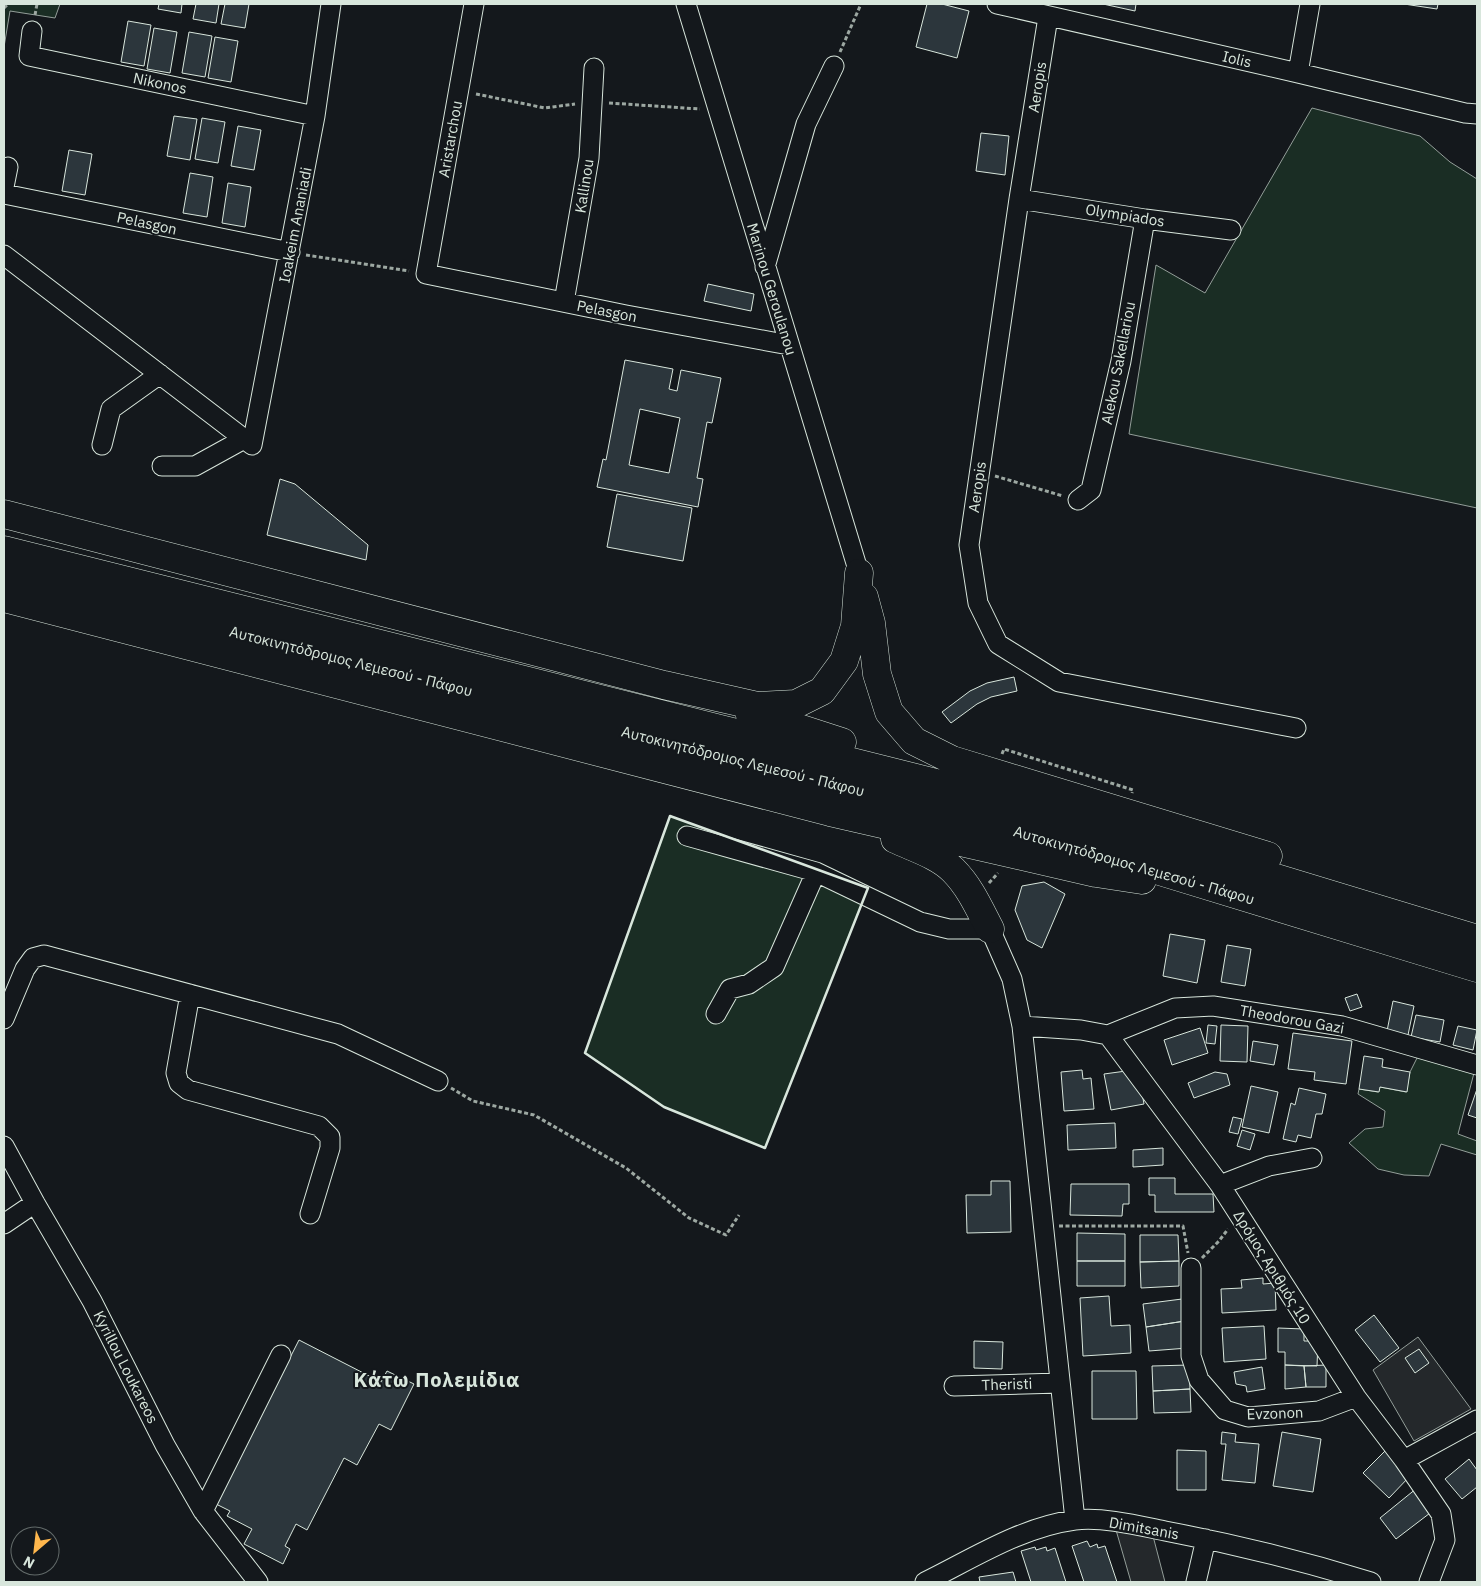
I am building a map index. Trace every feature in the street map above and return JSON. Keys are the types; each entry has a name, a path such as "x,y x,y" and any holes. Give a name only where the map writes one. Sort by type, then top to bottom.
{"highway":[{"path":"4,514 664,685 757,706 796,704 822,691 844,661 855,626 859,573"},
{"name":"Αυτοκινητόδρομος Λεμεσού - Πάφου","path":"4,550 1000,799 1252,871 1477,939"},
{"name":"Αυτοκινητόδρομος Λεμεσού - Πάφου","path":"4,572 1094,851 1477,968"},
{"path":"859,573 871,623 877,674 889,712 914,741 952,760 1431,906 1477,926"},
{"path":"4,598 830,812 1096,873 1252,898"},
{"path":"664,685 858,747 1000,799"},
{"path":"830,812 929,854 952,869 971,893 990,929"}],"street":[{"name":"Ioakeim Ananiadi","path":"248,442 290,252 315,116 331,4"},
{"name":"Aristarchou","path":"426,274 474,4"},
{"name":"Marinou Geroulanou","path":"686,4 859,573"},
{"name":"Iolis","path":"997,4 1464,113 1477,114"},
{"path":"1298,73 1310,4"},
{"name":"Aeropis","path":"1048,17 1019,199 969,545 978,603 998,644 1059,682 1296,728"},
{"name":"Nikonos","path":"32,31 29,56 315,116"},
{"path":"766,267 806,124 834,66"},
{"name":"Kallinou","path":"564,302 589,158 594,68"},
{"path":"4,186 8,167"},
{"name":"Pelasgon","path":"4,194 290,252"},
{"name":"Olympiados","path":"1019,199 1145,219 1231,230"},
{"name":"Alekou Sakellariou","path":"1078,500 1091,490 1121,361 1145,219"},
{"path":"4,255 248,442 195,466 162,466"},
{"name":"Pelasgon","path":"426,274 789,346"},
{"path":"102,444 111,409 160,374"},
{"path":"687,836 816,872 920,922 949,929 990,929 1012,979 1022,1026 1075,1520"},
{"path":"716,1014 730,990 749,984 774,968 816,872"},
{"path":"4,1019 25,969 33,958 44,954 338,1034 438,1081"},
{"path":"190,994 176,1073 179,1084 188,1090 318,1126 330,1137 330,1148 310,1214"},
{"name":"Theodorou Gazi","path":"1108,1035 1175,1008 1213,1006 1342,1026 1477,1064"},
{"path":"1022,1026 1081,1030 1108,1035"},
{"name":"Δρόμος Αριθμός 10","path":"1108,1035 1220,1185 1356,1397 1404,1460 1441,1514 1445,1540 1429,1582"},
{"name":"Kyrillou Loukareos","path":"4,1146 92,1301 164,1445 203,1511 258,1582"},
{"path":"1220,1185 1269,1166 1312,1158"},
{"path":"4,1224 35,1203"},
{"name":"Evzonon","path":"1191,1268 1191,1356 1199,1380 1225,1410 1248,1417 1319,1411 1356,1397"},
{"path":"203,1511 281,1355"},
{"name":"Theristi","path":"954,1386 1060,1382"},
{"path":"1404,1460 1477,1420"},
{"name":"Dimitsanis","path":"924,1582 1024,1533 1075,1520 1114,1521 1206,1539 1371,1582"},
{"path":"1196,1582 1206,1539"}],"path":[{"path":"4,8 8,4"},
{"path":"834,66 860,4"},
{"path":"290,252 426,274"},
{"path":"980,472 1078,500"},
{"path":"1004,749 1133,790 1130,798"},
{"path":"989,891 989,883 1000,871"},
{"path":"438,1081 473,1100 534,1115 626,1168 689,1218 726,1235 739,1215"},
{"path":"1191,1268 1219,1241 1238,1214"},
{"path":"1044,1226 1183,1226 1191,1268"}],"green space":[{"path":"4,4 60,4 55,18 10,11 4,47"},
{"path":"1312,108 1420,136 1450,162 1477,179 1477,508 1129,434 1156,265 1205,293"},
{"path":"670,816 868,888 765,1148 664,1107 585,1053"},
{"path":"1419,1054 1474,1073 1458,1134 1477,1141 1477,1155 1441,1144 1429,1176 1404,1175 1378,1169 1349,1143 1365,1129 1383,1127 1385,1111 1358,1094 1359,1089 1378,1092 1380,1087 1406,1092 1410,1072"}],"shaded area":[{"path":"1418,1337 1471,1409 1414,1441 1373,1370"},
{"path":"1116,1530 1153,1536 1165,1582 1131,1582"}],"building":[{"path":"159,4 182,4 181,13 158,9"},
{"path":"196,4 219,4 216,23 193,19"},
{"path":"225,4 249,4 245,28 221,24"},
{"path":"927,4 942,4 969,11 957,58 916,47"},
{"path":"1103,4 1136,4 1135,11"},
{"path":"1404,4 1438,4 1437,9"},
{"path":"128,21 151,25 144,66 121,62"},
{"path":"154,28 177,32 170,73 147,69"},
{"path":"189,32 212,36 205,77 182,73"},
{"path":"215,37 238,41 231,82 208,78"},
{"path":"174,116 197,119 190,160 167,156"},
{"path":"202,118 225,122 218,163 195,159"},
{"path":"238,126 261,130 254,170 231,166"},
{"path":"981,133 1009,136 1005,175 976,171"},
{"path":"69,150 92,154 85,195 62,191"},
{"path":"190,173 213,177 207,217 183,213"},
{"path":"228,183 251,187 245,227 222,223"},
{"path":"708,284 754,294 751,311 704,301"},
{"path":"625,360 673,369 669,389 677,391 681,370 721,378 712,423 707,422 697,478 703,479 698,507 597,487 603,459 606,460","holes":["640,409 680,418 669,473 629,465"]},
{"path":"280,479 295,484 368,545 366,560 267,535"},
{"path":"617,494 692,508 683,561 607,547"},
{"path":"1014,677 1017,691 991,697 977,704 951,723 942,712 970,691 987,683"},
{"path":"1044,882 1065,894 1042,948 1027,940 1015,910 1022,886"},
{"path":"1170,934 1205,940 1197,983 1163,976"},
{"path":"1227,945 1251,949 1245,986 1221,982"},
{"path":"1357,994 1362,1007 1350,1011 1345,998"},
{"path":"1393,1001 1414,1006 1408,1035 1387,1031"},
{"path":"1416,1015 1444,1020 1440,1042 1411,1037"},
{"path":"1208,1025 1217,1026 1215,1044 1206,1043"},
{"path":"1221,1025 1248,1026 1247,1062 1220,1061"},
{"path":"1458,1026 1477,1030 1473,1050 1453,1045"},
{"path":"1200,1028 1208,1053 1172,1065 1164,1040"},
{"path":"1293,1033 1352,1041 1346,1084 1314,1080 1315,1072 1288,1069"},
{"path":"1253,1041 1278,1045 1274,1065 1250,1061"},
{"path":"1364,1056 1383,1059 1382,1067 1410,1072 1407,1092 1380,1087 1379,1092 1359,1089"},
{"path":"1082,1070 1083,1079 1091,1078 1094,1109 1064,1111 1061,1072"},
{"path":"1126,1071 1142,1093 1144,1104 1111,1110 1104,1074"},
{"path":"1215,1072 1227,1074 1230,1085 1194,1098 1188,1083"},
{"path":"1251,1086 1278,1092 1269,1133 1242,1127"},
{"path":"1299,1088 1326,1094 1322,1114 1316,1114 1311,1138 1298,1135 1296,1142 1283,1139 1291,1103 1295,1105"},
{"path":"1477,1089 1477,1118 1468,1115"},
{"path":"1233,1117 1242,1119 1238,1134 1229,1132"},
{"path":"1115,1123 1116,1148 1068,1150 1067,1125"},
{"path":"1242,1130 1255,1134 1250,1150 1237,1146"},
{"path":"1163,1148 1163,1165 1133,1167 1133,1150"},
{"path":"1149,1178 1175,1178 1175,1194 1213,1194 1214,1212 1155,1212 1155,1195 1149,1195"},
{"path":"991,1181 1010,1181 1011,1232 967,1233 966,1195 991,1195"},
{"path":"1071,1184 1129,1184 1129,1204 1123,1204 1122,1216 1070,1215"},
{"path":"1077,1233 1125,1234 1125,1261 1077,1261"},
{"path":"1140,1235 1178,1235 1179,1261 1140,1262"},
{"path":"1077,1261 1125,1261 1125,1286 1077,1286"},
{"path":"1179,1261 1179,1286 1141,1288 1140,1262"},
{"path":"1263,1278 1263,1284 1275,1283 1276,1310 1222,1313 1221,1289 1242,1288 1241,1280"},
{"path":"1109,1296 1111,1326 1130,1325 1131,1353 1083,1356 1080,1298"},
{"path":"1182,1299 1185,1321 1146,1327 1143,1304"},
{"path":"1374,1315 1399,1348 1380,1362 1355,1330"},
{"path":"1185,1321 1188,1348 1149,1351 1146,1327"},
{"path":"1264,1326 1266,1359 1224,1362 1222,1328"},
{"path":"1278,1328 1304,1329 1304,1341 1318,1341 1317,1366 1285,1365 1285,1352 1278,1352"},
{"path":"299,1340 381,1382 387,1371 414,1384 391,1430 379,1424 357,1465 344,1458 307,1530 296,1524 285,1546 290,1549 283,1564 244,1544 252,1529 227,1516 230,1511 216,1504"},
{"path":"974,1341 1003,1342 1002,1369 974,1368"},
{"path":"1419,1349 1429,1363 1415,1373 1405,1358"},
{"path":"1189,1365 1190,1389 1153,1391 1152,1366"},
{"path":"1285,1365 1304,1366 1306,1387 1285,1389"},
{"path":"1326,1365 1326,1387 1306,1387 1304,1366"},
{"path":"1262,1367 1265,1389 1247,1392 1246,1386 1236,1384 1234,1372"},
{"path":"1092,1371 1136,1371 1137,1419 1092,1419"},
{"path":"1190,1389 1191,1412 1154,1413 1153,1391"},
{"path":"1222,1432 1236,1434 1235,1442 1259,1444 1255,1483 1222,1480 1226,1444 1221,1444"},
{"path":"1282,1432 1321,1439 1313,1492 1273,1486"},
{"path":"1177,1450 1206,1451 1206,1490 1177,1490"},
{"path":"1385,1451 1410,1476 1389,1498 1363,1473"},
{"path":"1469,1459 1477,1470 1477,1487 1462,1499 1445,1479"},
{"path":"1417,1488 1434,1510 1396,1539 1380,1518"},
{"path":"1087,1541 1090,1547 1097,1544 1098,1548 1105,1546 1117,1582 1084,1582 1072,1546"},
{"path":"1035,1547 1036,1550 1046,1547 1047,1551 1055,1548 1066,1582 1031,1582 1021,1551"},
{"path":"1013,1572 1016,1582 980,1582 979,1577"}],"wall":[{"path":"670,816 868,888 765,1148 664,1107 585,1053 670,816"}],"district":[{"name":"Κάτω Πολεμίδια","path":"437,1379"}]}
